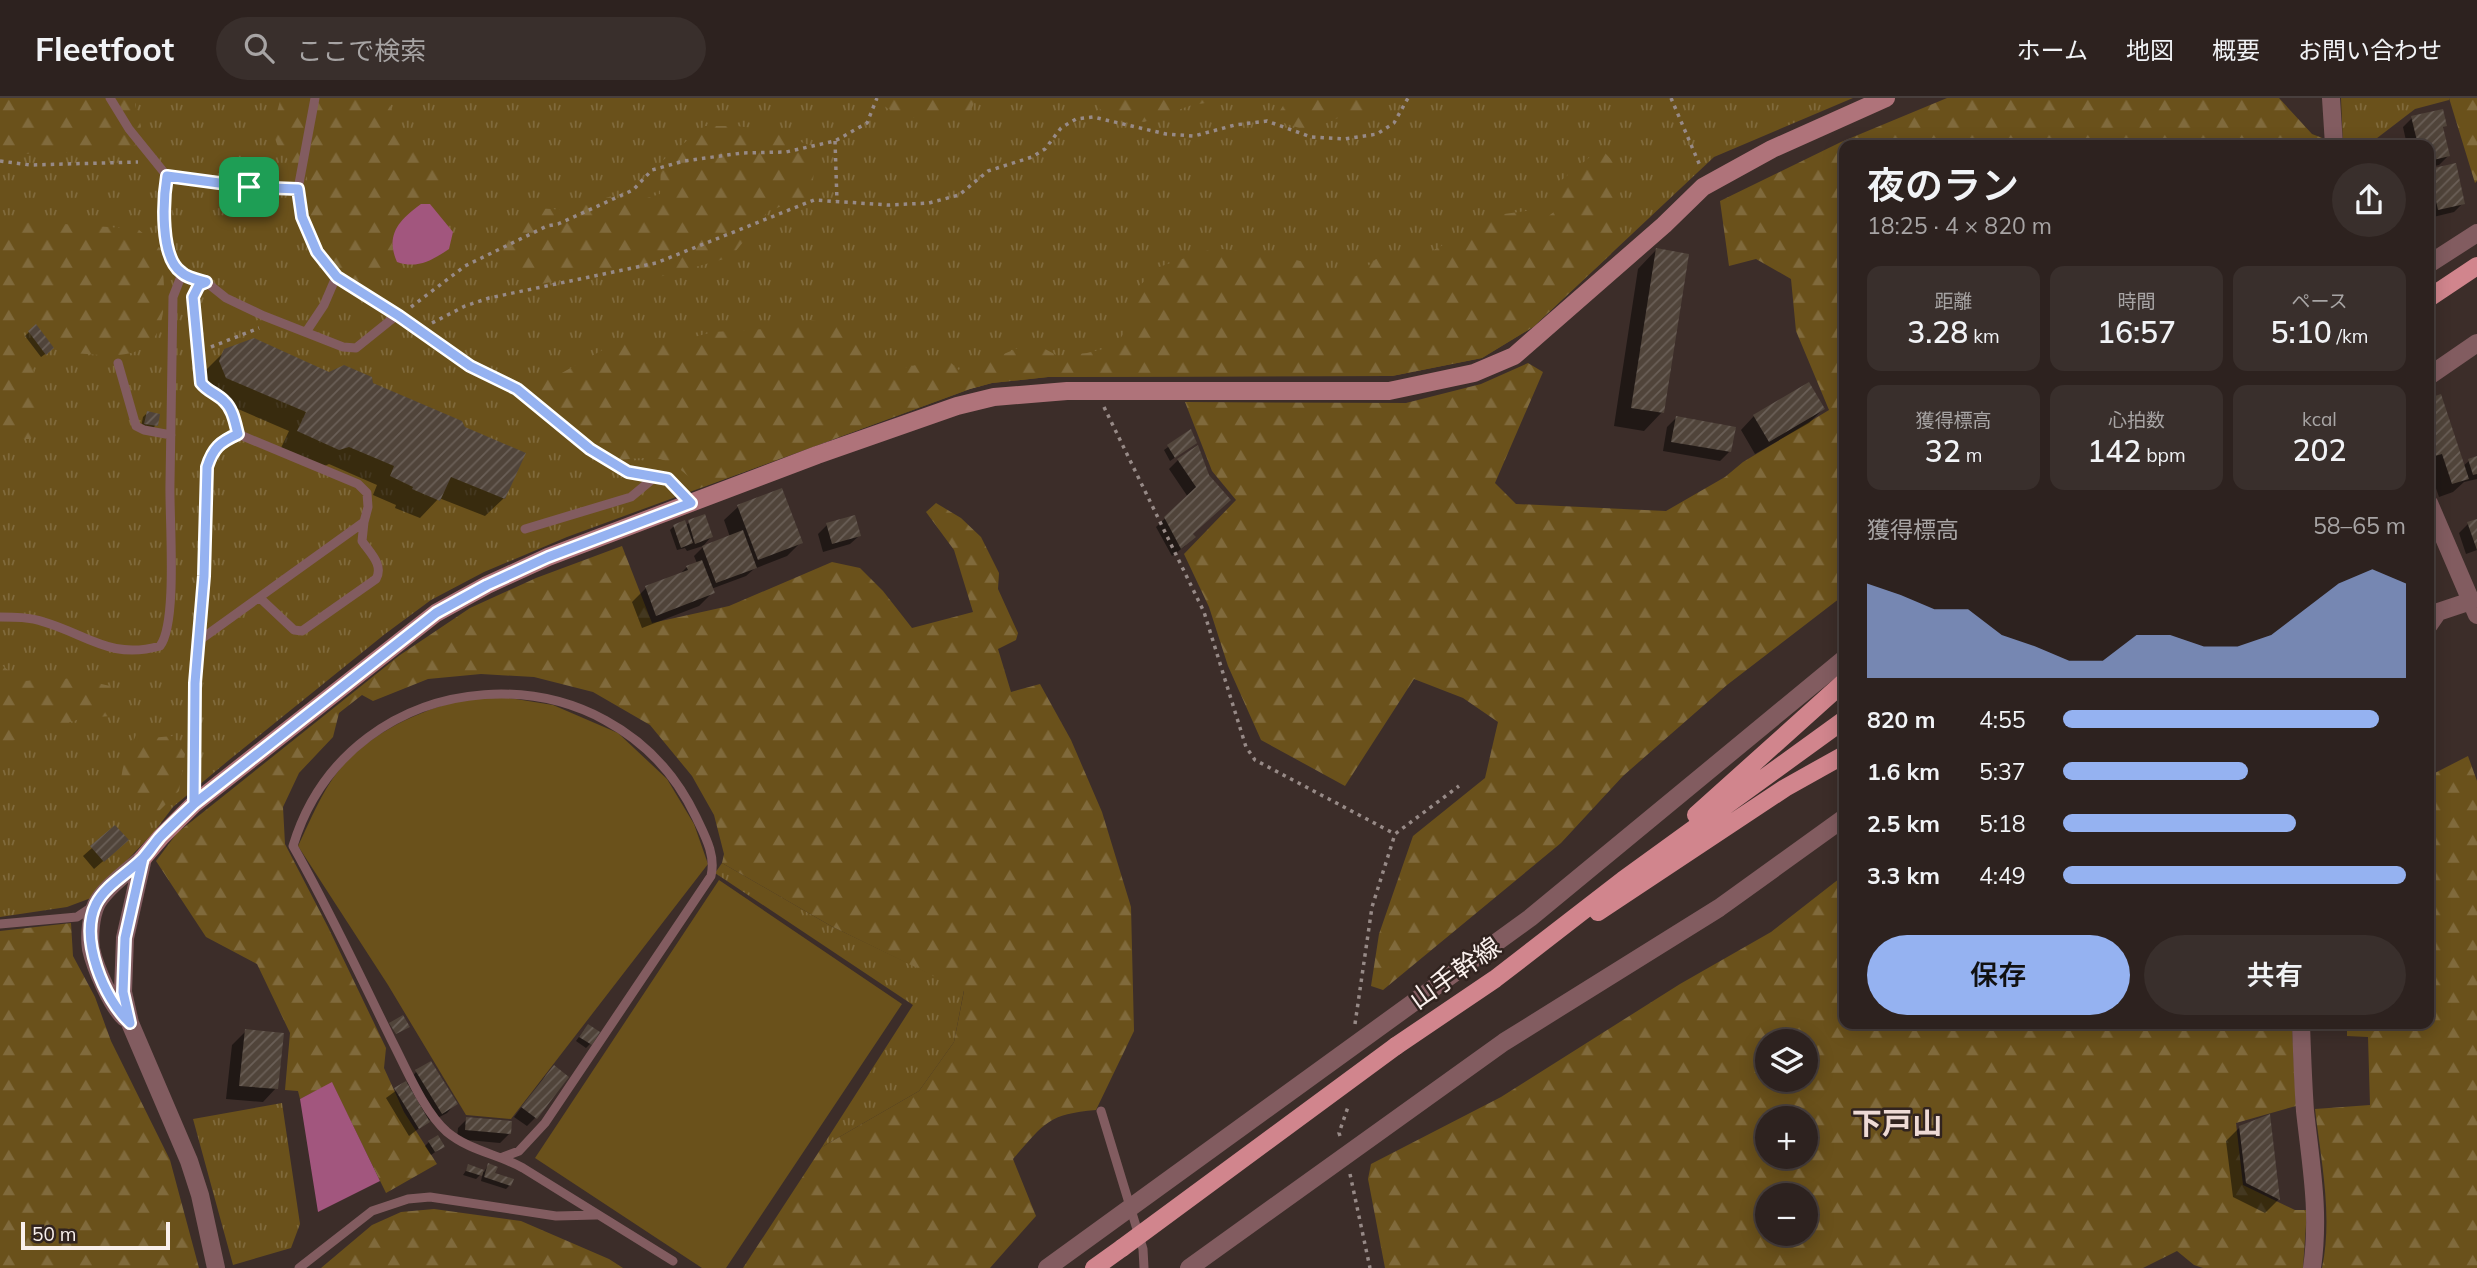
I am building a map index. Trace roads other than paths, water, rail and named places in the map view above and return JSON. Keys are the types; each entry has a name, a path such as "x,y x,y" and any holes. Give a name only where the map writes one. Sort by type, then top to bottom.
{"main road":[{"path":"2434,295 2477,266"},
{"path":"1623,880 1839,686"},
{"name":"山手幹線","path":"1094,1268 1396,1046 1495,979 1623,880 1839,724"},
{"path":"1495,979 1785,788 1839,758"}],"street":[{"path":"130,1023 119,1013 99,973 91,947 96,904 194,804 436,613 487,585 548,557 691,503 957,406 994,397 1096,391 1389,391 1474,373 1514,356 1664,225 1703,187 1772,149 1886,98"},
{"path":"2331,98 2334,140"},
{"path":"2434,261 2477,233"},
{"path":"2434,373 2477,343"},
{"path":"2434,515 2474,608 2438,612 2434,618"},
{"path":"1047,1268 1530,918 1839,663"},
{"path":"1189,1268 1504,1042 1719,908 1839,822"},
{"path":"143,858 125,938 123,992 130,1023 190,1161 216,1268"},
{"path":"2301,1029 2305,1110 2315,1186 2316,1243 2312,1268"}],"lane":[{"path":"110,98 130,129 167,176 249,187 298,189"},
{"path":"315,98 298,189 302,217 317,252 337,277 398,315 470,366 517,389 590,449 628,472 668,479 691,503"},
{"path":"167,176 163,206 166,229 173,265 182,274 206,282 226,298 336,345 356,348 398,315"},
{"path":"0,617 43,621 116,650 130,652 160,646 165,640 171,596 173,297 182,274"},
{"path":"306,332 324,305 337,277"},
{"path":"206,282 199,285 193,297 201,383 207,391 223,399 230,408 238,434"},
{"path":"118,363 136,426 171,435"},
{"path":"194,804 197,642 204,576 207,467 211,453 220,442 238,434 358,484 367,493 368,506 362,541 379,564 376,579 302,631 294,630 260,598"},
{"path":"525,529 631,497 655,477"},
{"path":"197,642 364,522"},
{"path":"503,1157 519,1151 545,1123 711,876 714,864 703,830 677,782 646,749 623,730 574,706 518,693 461,696 429,705 399,718 371,735 339,765 316,794 293,846 405,1067 444,1130 461,1143 486,1154 503,1157 596,1215 615,1223 673,1261"},
{"path":"0,924 76,917 96,904"},
{"path":"1101,1111 1143,1249 1144,1268"},
{"path":"299,1268 372,1211 408,1199 429,1197 556,1216 596,1215"}],"district":[{"name":"下戸山","path":"1897,1124"}]}
